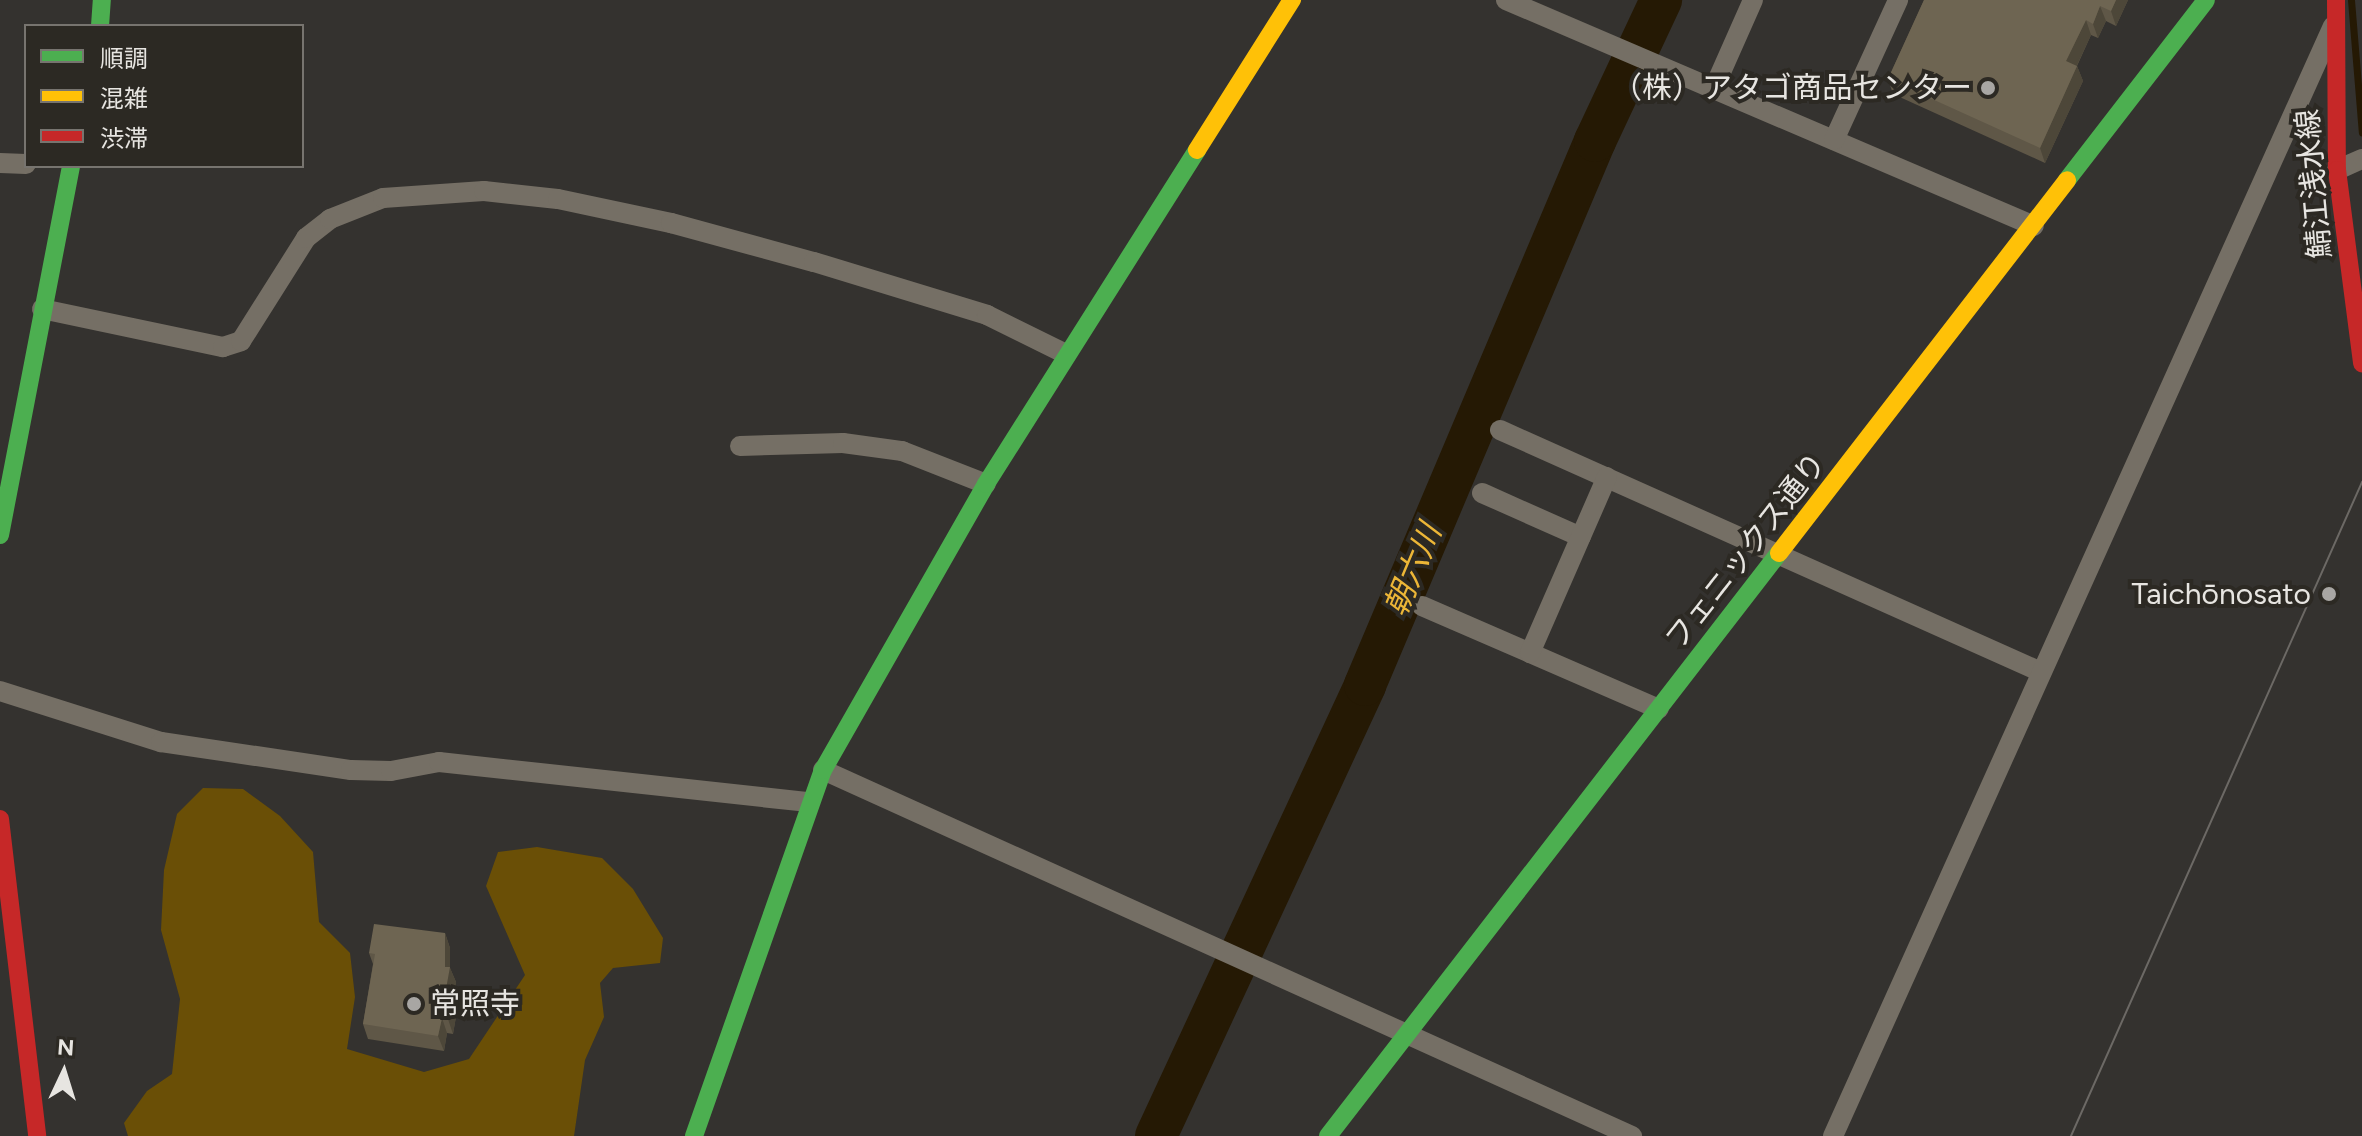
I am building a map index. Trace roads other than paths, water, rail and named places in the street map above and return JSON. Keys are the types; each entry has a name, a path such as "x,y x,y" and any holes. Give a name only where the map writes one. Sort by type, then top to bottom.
{"street":[{"path":"100,24 102,0"},
{"path":"694,1136 809,802 823,770 986,484 1292,0"},
{"path":"1506,0 2034,226"},
{"path":"1714,88 1753,0"},
{"path":"1834,140 1898,0"},
{"name":"フェニックス通り","path":"1328,1136 2206,0"},
{"name":"鯖江浅水線","path":"2336,0 2337,170 2362,363"},
{"path":"1833,1136 2334,23"},
{"path":"2337,170 2360,160"},
{"path":"0,163 24,164"},
{"path":"0,535 71,168"},
{"path":"42,309 223,347 241,341 306,238 330,219 383,198 484,191 558,199 671,223 814,262 987,315 1066,354"},
{"path":"1500,430 1777,557 2041,672"},
{"path":"740,446 843,443 902,451 986,484"},
{"path":"1530,653 1607,477"},
{"path":"1482,493 1581,537"},
{"path":"1422,606 1659,709"},
{"path":"0,691 161,742 351,770 391,771 439,762 809,802"},
{"path":"823,770 1632,1136"},
{"path":"0,819 37,1136"}],"waterway":[{"name":"朝六川","path":"1156,1136 1365,685 1595,141 1661,0"},
{"path":"2351,0 2362,133"}],"tram line":[{"path":"2071,1136 2362,482"}],"place":[{"name":"（株）アタゴ商品センター","path":"1988,88"},
{"name":"Taichōnosato","path":"2329,594"},
{"name":"常照寺","path":"414,1004"}]}
